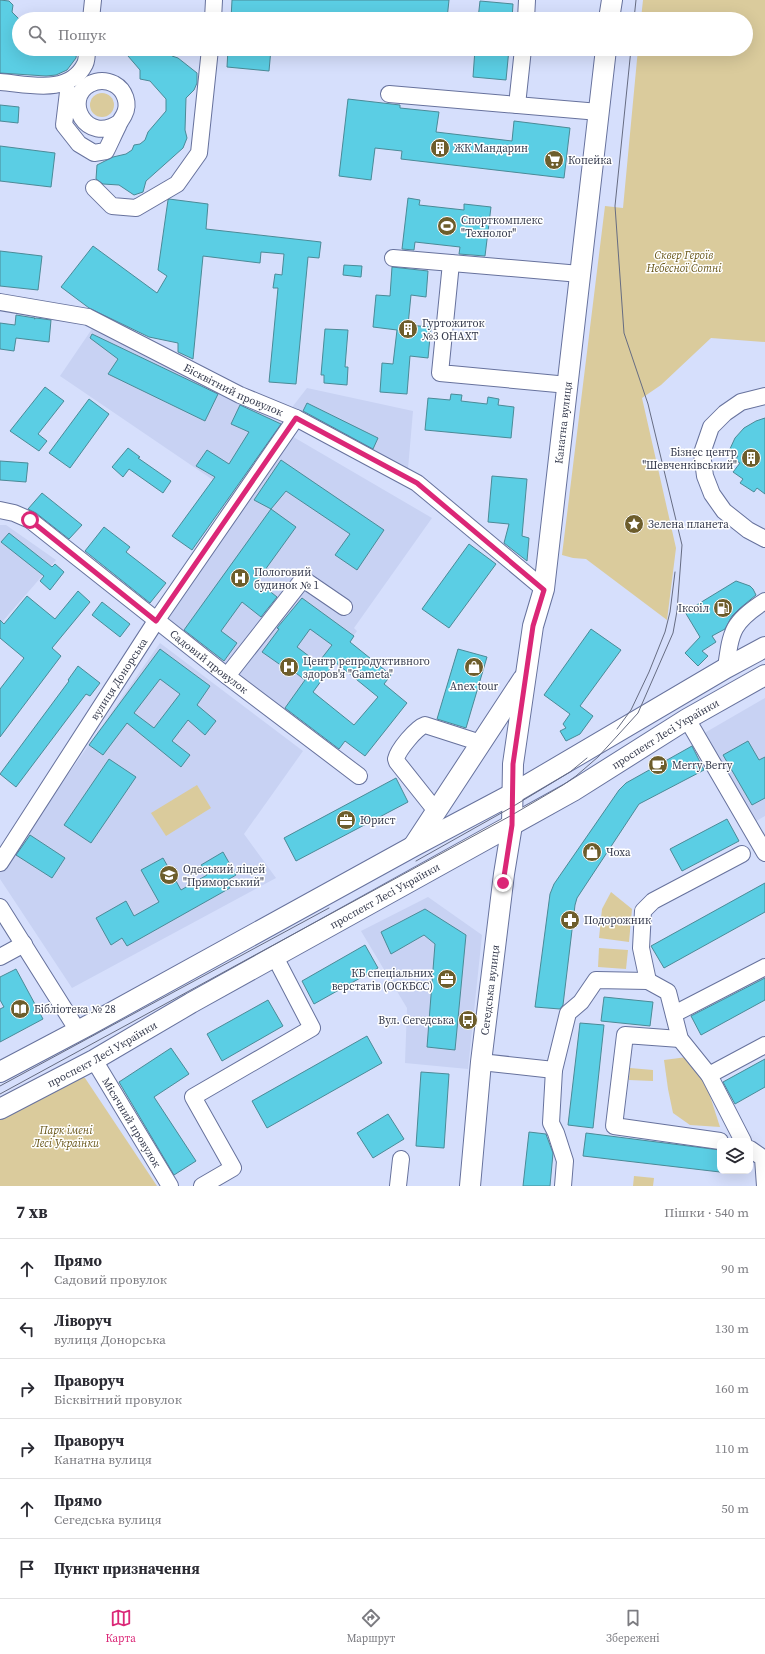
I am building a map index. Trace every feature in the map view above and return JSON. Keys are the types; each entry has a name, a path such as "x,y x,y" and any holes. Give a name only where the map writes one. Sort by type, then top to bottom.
{"main road":[{"path":"610,12 612,0"},
{"name":"Канатна вулиця","path":"512,794 513,764 533,626 544,590 605,56"},
{"path":"0,1072 512,794 726,668 765,647"},
{"path":"414,846 526,674"},
{"name":"проспект Лесі Українки","path":"0,1109 94,1060 191,1003 573,791 687,719 765,675"},
{"name":"Сегедська вулиця","path":"470,1186 481,1062 504,874 512,825 512,794"}],"street":[{"path":"92,12 93,0"},
{"path":"213,12 214,0"},
{"path":"526,12 527,0"},
{"path":"86,56 86,63 78,75 67,83 64,88 64,125 79,144 94,153 106,151 124,115 126,99 122,91 117,86 109,82 94,82 82,91 79,99 78,106 84,121 89,126 97,129 113,127 120,122"},
{"path":"94,188 112,206 136,208 177,184 199,154 209,56"},
{"path":"517,105 522,56"},
{"path":"0,82 64,88 78,106"},
{"path":"389,94 599,112"},
{"path":"393,258 580,274"},
{"path":"451,263 440,373 568,385"},
{"name":"Бісквітний провулок","path":"0,302 88,317 240,395 296,418 417,483 544,590"},
{"path":"765,396 741,402 725,413 711,427 702,453 706,476 712,494 724,511 748,530 765,539"},
{"name":"вулиця Донорська","path":"0,863 156,621 296,418"},
{"name":"Садовий провулок","path":"0,510 14,513 30,520 156,621 359,776"},
{"path":"748,530 765,529"},
{"path":"227,676 303,579 344,607"},
{"path":"726,668 730,640 738,622 748,612 765,601"},
{"path":"687,719 765,852"},
{"path":"436,811 397,762 396,759 399,752 418,728 425,725 481,743"},
{"path":"648,981 641,948 643,911 653,901 742,854"},
{"path":"0,907 78,1031"},
{"path":"0,957 24,944"},
{"path":"202,1186 233,1168 193,1097 312,1028 274,957"},
{"path":"674,1014 765,967"},
{"path":"563,1186 565,1161 551,1122 554,1070 568,1013 581,1002 596,980 648,981 668,992 680,1039 709,1075 741,1138"},
{"path":"680,1039 625,1035 614,1126 717,1141"},
{"path":"709,1075 765,1045"},
{"name":"Місячний провулок","path":"94,1060 170,1186"},
{"path":"481,1062 554,1070"},
{"path":"753,1151 764,1158 765,1186"},
{"path":"398,1186 401,1159"}],"shaded area":[{"path":"96,323 294,418 233,505 207,488 213,480 60,376"},
{"path":"307,388 413,411 408,469 290,410"},
{"path":"290,435 432,518 354,628 357,631 289,725 162,628 248,496"},
{"path":"0,525 6,525 56,560 2,622 0,620"},
{"path":"160,643 303,751 244,834 276,878 72,988 0,879 0,872"},
{"path":"765,698 765,816 753,823 701,735"},
{"path":"428,897 482,935 468,1069 405,1063 407,1008 361,931"}],"green space":[{"name":"Сквер Героїв Небесної Сотні","path":"643,0 765,0 765,342 711,338 661,385 642,398 676,548 667,620 586,559 562,555 605,206 623,208 637,56 753,56 753,12 642,12"},
{"path":"102,93 110,97 114,105 110,113 102,117 94,113 90,105 94,97"},
{"path":"197,785 211,808 166,836 151,813"},
{"path":"611,892 632,909 629,942 599,938 602,909"},
{"path":"599,948 628,950 626,969 598,967"},
{"path":"687,1057 703,1074 720,1127 690,1125 673,1113 664,1060"},
{"path":"630,1068 653,1070 653,1081 629,1080"},
{"name":"Парк імені Лесі Українки","path":"81,1076 85,1078 157,1186 0,1186 0,1116"},
{"path":"634,1176 654,1178 653,1186 633,1186"}],"building":[{"path":"0,0 9,1 13,5 12,56 76,56 67,70 56,75 46,76 0,73"},
{"path":"232,0 449,0 448,12 231,12"},
{"path":"480,1 513,4 512,12 479,12"},
{"path":"128,56 172,56 178,58 197,73 197,83 194,90 186,98 185,130 187,138 183,148 146,181 143,192 134,195 119,185 103,184 96,179 97,165 113,157 126,154 132,150 134,145 140,144 145,140 148,132 166,111 166,99 150,81 140,79 140,70"},
{"path":"228,56 270,56 269,71 227,67"},
{"path":"474,56 508,56 506,80 473,77"},
{"path":"348,99 400,105 400,108 439,112 436,132 512,141 514,121 570,128 564,178 401,159 402,151 375,148 371,180 339,176"},
{"path":"0,105 19,107 18,123 0,121"},
{"path":"0,146 55,153 51,187 0,181"},
{"name":"Спорткомплекс \"Технолог\"","path":"408,198 420,200 419,205 464,210 464,204 491,207 485,256 459,254 460,247 415,242 414,250 402,249"},
{"path":"169,199 208,204 206,229 321,242 319,258 308,257 296,384 269,382 278,288 273,288 275,274 282,275 284,254 261,252 260,263 203,256 193,359 178,352 178,343 149,337 89,308 61,287 93,246 157,293 167,276 158,270"},
{"path":"0,251 42,256 38,290 0,286"},
{"path":"344,265 362,266 361,277 343,275"},
{"name":"Гуртожиток №3 ОНАХТ","path":"392,267 428,271 426,297 411,295 408,325 431,327 428,358 410,356 407,394 380,392 382,363 393,364 397,330 373,327 376,295 390,296"},
{"path":"16,315 35,318 34,319 51,320 49,342 16,338 14,351 0,349 0,323 15,325"},
{"path":"325,329 348,330 345,367 348,367 347,385 324,383 324,375 321,375"},
{"path":"92,334 218,394 205,421 108,374 118,359 90,338"},
{"path":"45,387 64,401 38,434 47,441 39,451 10,431"},
{"path":"451,394 462,395 461,401 487,404 488,397 499,399 498,405 514,407 511,438 425,430 428,398 450,400"},
{"path":"89,399 109,414 70,468 49,453"},
{"path":"307,403 378,438 373,449 303,411"},
{"path":"240,405 281,424 192,550 172,536 215,477 196,466 207,450 229,464 249,432 231,424"},
{"name":"Бізнес центр \"Шевченківський\"","path":"765,418 765,494 757,488 754,492 740,483 743,479 733,472 740,463 735,460 738,456 729,451 735,438 744,428"},
{"path":"128,448 140,457 138,458 171,481 163,493 129,469 123,477 112,467"},
{"path":"281,460 384,530 357,570 335,555 350,534 286,491 271,509 254,500"},
{"path":"0,461 28,463 26,482 0,480"},
{"path":"492,476 527,479 522,536 529,538 527,561 504,543 509,524 488,522"},
{"path":"42,493 82,525 69,539 36,513 28,509"},
{"name":"Пологовий будинок № 1","path":"271,509 296,527 257,581 277,597 261,617 242,602 221,631 237,643 224,661 184,630"},
{"path":"104,527 130,547 126,552 166,583 150,603 85,551"},
{"path":"9,533 52,567 55,564 64,572 50,590 40,581 44,576 1,542"},
{"path":"469,544 496,564 449,628 422,609"},
{"path":"736,581 750,586 756,595 732,616 725,629 712,636 716,642 702,651 708,656 698,666 685,653 700,637 685,612"},
{"path":"78,591 90,602 52,648 61,656 0,737 0,689 24,658 0,638 0,620 4,624 27,596 55,619"},
{"path":"302,598 354,636 350,642 391,675 384,684 407,703 365,756 345,741 339,749 285,708 305,680 284,664 282,666 262,652 279,629 277,628","holes":["310,629 332,645 318,663 297,647","335,662 378,697 354,725 313,692"]},
{"path":"102,602 130,624 120,637 92,615"},
{"path":"591,629 621,650 580,706 593,716 580,734 566,741 560,731 566,728 563,724 570,714 544,695"},
{"path":"160,649 210,686 197,705 216,721 205,735 188,720 172,741 190,755 181,767 127,723 103,755 89,745","holes":["160,679 180,694 154,728 134,713"]},
{"path":"458,649 487,657 466,728 437,719"},
{"path":"78,666 100,683 90,696 86,694 16,787 0,774 69,681 68,680"},
{"path":"748,741 759,760 765,757 765,798 752,805 723,755"},
{"path":"692,746 704,770 639,804 577,898 563,1005 560,1009 535,1007 550,894 554,884 619,790 626,783"},
{"path":"109,759 136,777 91,843 64,825"},
{"path":"396,778 408,802 296,861 284,838"},
{"path":"727,819 739,841 682,871 670,849"},
{"path":"30,835 65,858 52,878 16,855"},
{"path":"223,852 236,875 226,881 230,888 127,946 122,938 111,945 96,918 126,901 134,916 159,902 141,870 163,858 181,890 207,875 201,865"},
{"path":"765,883 765,912 664,968 651,946"},
{"name":"КБ спеціальних верстатів (ОСКБСС)","path":"425,909 466,935 455,1050 427,1047 435,944 424,935 391,954 381,932"},
{"path":"365,945 378,968 314,1004 302,981"},
{"path":"16,969 43,1019 0,1042 0,1009 4,1007 0,1000 0,977"},
{"path":"765,978 765,1000 701,1035 691,1016"},
{"path":"604,997 653,1002 650,1026 601,1021"},
{"path":"268,1000 283,1026 222,1061 207,1034"},
{"path":"580,1023 604,1025 593,1128 568,1125"},
{"path":"367,1036 382,1063 267,1128 252,1101"},
{"path":"171,1048 189,1074 154,1097 196,1161 174,1175 119,1082"},
{"path":"765,1059 765,1087 735,1104 723,1082"},
{"path":"421,1072 449,1074 444,1148 416,1146"},
{"path":"388,1114 404,1139 373,1158 357,1133"},
{"path":"529,1132 546,1134 553,1153 550,1186 523,1186"},
{"path":"586,1133 717,1150 717,1172 583,1156"}],"tram line":[{"path":"635,12 636,0"},
{"path":"0,1094 512,815 563,785 598,757 638,713 673,633 677,611 682,545 648,404 624,333 615,206 630,56"},
{"path":"617,729 631,710 649,672 665,632 670,612 675,572"},
{"path":"416,861 512,807 570,772 587,758"},
{"path":"0,1086 329,908"}],"place":[{"name":"ЖК Мандарин","path":"440,148"},
{"name":"Копейка","path":"554,160"},
{"name":"Спорткомплекс \"Технолог\"","path":"447,226"},
{"name":"Гуртожиток №3 ОНАХТ","path":"408,329"},
{"name":"Бізнес центр \"Шевченківський\"","path":"751,458"},
{"name":"Зелена планета","path":"634,524"},
{"name":"Пологовий будинок № 1","path":"240,578"},
{"name":"Іксоіл","path":"723,608"},
{"name":"Центр репродуктивного здоров'я \"Gameta\"","path":"289,667"},
{"name":"Anex tour","path":"474,667"},
{"name":"Merry Berry","path":"658,765"},
{"name":"Юрист","path":"346,820"},
{"name":"Чоха","path":"592,852"},
{"name":"Одеський ліцей \"Приморський\"","path":"169,875"},
{"name":"Подорожник","path":"570,920"},
{"name":"КБ спеціальних верстатів (ОСКБСС)","path":"447,979"},
{"name":"Бібліотека № 28","path":"20,1009"},
{"name":"Вул. Сегедська","path":"468,1020"}],"route":[{"path":"30,520 156,621 296,418 417,483 544,590 533,626 513,764 512,825 503,883"}]}
